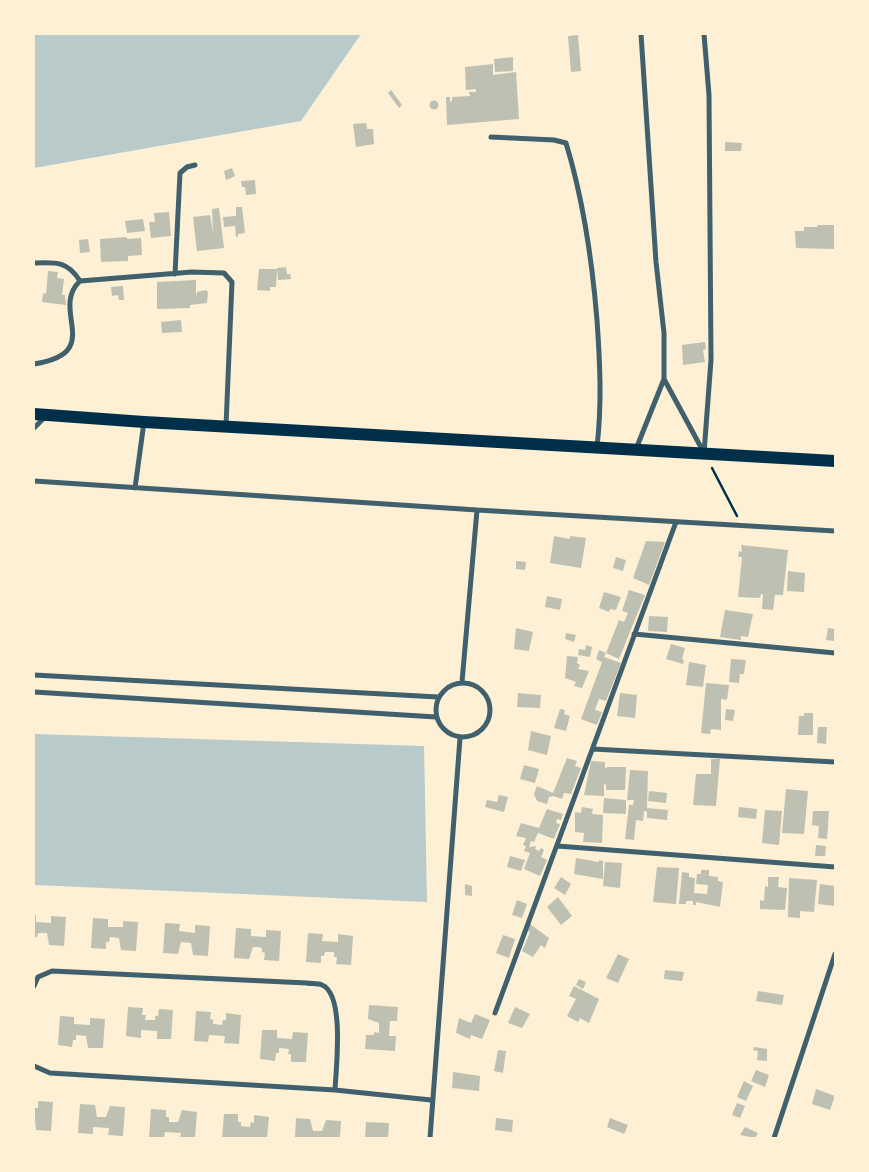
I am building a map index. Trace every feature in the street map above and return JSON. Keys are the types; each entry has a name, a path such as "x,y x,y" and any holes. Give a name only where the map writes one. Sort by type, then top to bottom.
{"main road":[{"path":"34,414 144,422 835,461"}],"street":[{"path":"636,450 664,379 664,333 656,262 641,34"},
{"path":"704,34 709,95 711,360 704,453"},
{"path":"491,138 554,140 566,143 576,178 592,255 600,369 601,415 597,447"},
{"path":"175,274 180,173 187,167 195,165"},
{"path":"34,263 61,264 73,269 80,281"},
{"path":"34,364 55,361 68,352 72,337 73,290 80,281 217,272 227,274 232,282 226,426"},
{"path":"664,379 704,453"},
{"path":"34,428 47,415"},
{"path":"134,488 144,422"},
{"path":"34,481 835,531"},
{"path":"462,682 477,510"},
{"path":"495,1013 676,522"},
{"path":"634,634 835,653"},
{"path":"34,675 438,697"},
{"path":"462,682 476,686 487,696 490,711 486,725 475,735 460,738 450,734 441,727 436,717 438,697 448,686 462,682"},
{"path":"34,692 436,717"},
{"path":"430,1138 431,1100 460,738"},
{"path":"593,749 835,762"},
{"path":"557,846 835,867"},
{"path":"774,1138 835,954"},
{"path":"34,986 38,977 52,971 323,985 331,994 337,1008 335,1090"},
{"path":"34,1066 50,1073 335,1090 431,1100"}],"path":[{"path":"704,453 742,526"}],"shaded area":[{"path":"34,34 361,34 301,121 34,168"},
{"path":"34,734 424,746 427,902 34,885"}],"building":[{"path":"578,35 581,71 571,72 568,36"},
{"path":"513,57 513,71 495,72 494,59"},
{"path":"493,64 493,75 516,72 519,119 447,125 446,97 450,97 450,102 452,97 470,96 469,92 476,92 476,89 466,90 465,67"},
{"path":"391,90 402,105 399,108 388,93"},
{"path":"434,101 438,105 434,109 430,105"},
{"path":"366,123 367,129 373,129 374,144 356,147 353,124"},
{"path":"725,142 742,143 741,151 725,151"},
{"path":"232,168 235,176 226,180 224,171"},
{"path":"255,180 256,194 246,195 245,187 242,187 241,181"},
{"path":"236,207 242,207 245,233 238,234 238,237 236,237 235,226 224,227 223,217 236,216"},
{"path":"219,208 224,248 197,251 193,217 210,215 213,232 212,209"},
{"path":"169,212 171,236 151,238 149,222 155,222 154,213"},
{"path":"143,219 145,231 127,233 125,221"},
{"path":"818,225 834,225 834,249 796,248 795,231 804,231 804,227 817,227"},
{"path":"127,237 127,239 141,238 142,255 128,256 128,261 101,262 100,239"},
{"path":"88,239 90,252 80,253 79,240"},
{"path":"286,267 287,274 290,274 291,279 278,280 277,268"},
{"path":"259,269 277,269 276,287 270,287 270,291 257,290"},
{"path":"48,271 58,272 57,278 64,279 62,295 65,295 66,305 42,302 43,293 46,294"},
{"path":"196,280 196,297 197,292 206,290 208,292 207,303 190,305 190,308 157,309 157,282"},
{"path":"123,286 124,300 119,300 118,295 112,296 111,287"},
{"path":"181,320 182,332 162,333 161,322"},
{"path":"705,342 706,349 703,350 705,362 683,365 682,345"},
{"path":"554,536 570,539 570,536 586,538 581,568 550,563"},
{"path":"646,541 665,542 649,585 633,578"},
{"path":"741,545 788,550 783,595 775,595 773,610 762,609 763,594 761,594 760,598 738,597 742,557 738,557 739,551 742,552"},
{"path":"616,557 626,560 623,571 613,568"},
{"path":"516,561 526,562 525,570 516,569"},
{"path":"788,571 805,573 804,592 787,591"},
{"path":"629,590 645,595 619,659 606,653 619,620 624,622 628,613 622,611"},
{"path":"604,592 621,597 616,610 610,609 609,612 599,608"},
{"path":"547,596 562,599 560,610 545,607"},
{"path":"725,610 753,614 748,637 741,636 741,640 720,637"},
{"path":"649,616 668,617 667,632 648,631"},
{"path":"516,628 533,632 529,651 514,649"},
{"path":"828,628 835,629 834,641 826,640"},
{"path":"566,633 576,635 574,642 565,639"},
{"path":"671,644 685,648 682,659 684,660 683,664 666,659"},
{"path":"586,645 592,647 590,657 578,655 579,649 585,650"},
{"path":"599,650 606,653 604,657 621,663 606,701 599,699 595,710 602,712 597,725 581,719 602,662 596,659"},
{"path":"567,656 578,657 577,663 580,665 578,669 589,671 582,688 574,686 576,682 565,678"},
{"path":"731,659 746,660 744,674 740,674 739,683 729,682"},
{"path":"689,662 706,665 703,687 686,685"},
{"path":"706,683 729,685 727,700 721,699 721,730 711,729 710,734 701,733"},
{"path":"518,693 541,695 540,708 517,707"},
{"path":"620,693 637,695 635,718 617,716"},
{"path":"560,709 565,710 564,714 570,716 566,731 554,728"},
{"path":"726,709 735,710 733,721 725,720"},
{"path":"804,713 813,713 813,735 798,735 799,716 804,716"},
{"path":"818,727 827,727 826,744 817,743"},
{"path":"531,731 551,736 547,755 528,750"},
{"path":"567,758 577,761 575,766 581,768 571,794 564,793 562,799 553,796 549,797 547,804 537,801 534,794 537,786 553,793"},
{"path":"711,759 720,759 716,806 693,805 696,774 711,774"},
{"path":"591,761 605,762 605,769 607,767 626,767 625,790 606,790 606,785 604,784 604,796 584,795"},
{"path":"524,765 539,769 535,783 520,779"},
{"path":"630,770 648,771 647,808 668,810 667,820 647,818 647,812 644,811 643,821 636,820 634,840 625,839 629,805 633,805 634,800 627,800"},
{"path":"786,789 808,791 804,834 782,833"},
{"path":"649,791 667,793 666,803 648,801"},
{"path":"499,795 508,797 504,812 485,807 487,800 497,802"},
{"path":"604,798 626,800 626,814 603,813"},
{"path":"582,807 593,809 592,814 603,815 602,843 583,842 584,833 575,832 575,812 581,813"},
{"path":"739,807 757,809 756,819 738,817"},
{"path":"547,809 563,814 561,820 557,819 556,823 560,824 554,839 538,833 534,842 531,841 529,847 536,846 535,849 539,851 541,848 544,850 541,857 547,860 540,876 524,869 530,853 524,851 526,846 523,845 526,838 516,836 521,823 539,828"},
{"path":"765,810 782,811 779,845 762,843"},
{"path":"813,811 829,811 827,839 818,838 819,826 812,825"},
{"path":"816,845 826,846 825,856 815,856"},
{"path":"510,856 525,860 521,871 507,867"},
{"path":"576,858 603,861 603,879 574,874"},
{"path":"605,862 622,863 620,888 603,886"},
{"path":"657,867 679,868 676,904 653,902"},
{"path":"701,870 709,870 709,876 718,877 718,881 723,882 720,907 696,902 696,905 693,905 693,901 679,904 682,872 689,873 689,877 695,878 694,893 707,894 708,885 696,884 697,874 701,874"},
{"path":"561,877 571,884 565,895 554,888"},
{"path":"768,877 779,877 778,887 787,888 785,910 760,909 760,900 764,901 765,886 768,887"},
{"path":"789,878 817,880 814,912 800,911 800,918 788,917"},
{"path":"465,884 472,886 472,896 465,895"},
{"path":"820,884 835,886 834,906 818,904"},
{"path":"558,897 572,916 561,925 547,907"},
{"path":"517,900 527,904 522,918 512,915"},
{"path":"34,915 36,915 36,922 51,923 51,916 66,917 64,946 49,945 47,933 38,933 37,937 34,937"},
{"path":"93,918 108,919 108,927 123,927 123,921 138,922 136,951 121,950 119,938 110,937 109,942 106,942 106,949 91,948"},
{"path":"165,923 180,924 179,931 195,933 195,925 210,926 208,956 193,955 191,943 181,942 178,954 163,953"},
{"path":"530,924 549,938 545,948 541,945 533,957 522,951 530,932 526,930"},
{"path":"236,928 251,929 251,936 266,937 266,930 281,931 279,961 264,960 265,953 262,952 262,948 257,947 253,947 249,959 234,958"},
{"path":"308,933 323,934 322,941 338,942 338,934 353,936 351,965 336,964 337,957 334,957 334,952 325,952 324,956 321,956 321,963 306,962"},
{"path":"503,935 515,939 509,958 496,953"},
{"path":"618,954 629,959 618,983 606,978"},
{"path":"665,970 684,972 682,981 664,979"},
{"path":"579,979 586,982 583,989 576,985"},
{"path":"574,986 599,999 589,1023 580,1018 578,1022 567,1016 576,999 569,996"},
{"path":"758,991 784,995 782,1005 756,1001"},
{"path":"369,1005 398,1007 397,1021 390,1021 389,1036 396,1036 395,1051 365,1049 366,1035 374,1035 374,1032 379,1033 379,1023 368,1019"},
{"path":"128,1007 143,1008 142,1015 146,1015 145,1020 155,1020 159,1009 173,1010 171,1039 157,1039 157,1031 141,1030 141,1038 126,1036"},
{"path":"515,1007 530,1014 522,1028 508,1023"},
{"path":"196,1011 211,1012 210,1019 213,1020 213,1024 222,1025 223,1020 226,1020 226,1013 241,1015 239,1044 224,1043 225,1036 209,1035 208,1042 194,1041"},
{"path":"475,1014 490,1020 482,1039 471,1035 470,1039 456,1033 459,1018 471,1023"},
{"path":"60,1016 74,1017 74,1024 90,1025 90,1018 105,1019 103,1048 88,1048 86,1036 76,1035 76,1040 73,1040 72,1047 58,1045"},
{"path":"262,1030 277,1030 277,1038 292,1039 293,1032 308,1033 306,1062 291,1062 291,1054 288,1054 289,1049 279,1048 275,1061 260,1059"},
{"path":"754,1047 767,1049 767,1061 757,1060 758,1051 753,1050"},
{"path":"498,1050 506,1051 503,1073 494,1071"},
{"path":"756,1070 769,1075 765,1087 751,1081"},
{"path":"453,1072 480,1076 479,1091 452,1088"},
{"path":"744,1081 753,1086 746,1101 737,1097"},
{"path":"816,1089 835,1096 830,1110 812,1104"},
{"path":"38,1101 53,1102 51,1131 36,1130 34,1112 35,1108 38,1108"},
{"path":"737,1103 745,1106 740,1118 732,1115"},
{"path":"80,1104 95,1105 97,1117 106,1117 110,1106 125,1107 123,1136 108,1135 109,1128 93,1127 93,1134 78,1133"},
{"path":"151,1109 166,1110 166,1117 169,1117 169,1122 178,1122 182,1110 197,1112 195,1138 180,1138 181,1133 165,1132 164,1138 149,1138"},
{"path":"224,1114 238,1114 238,1122 241,1122 241,1126 250,1127 251,1122 254,1123 254,1115 269,1117 267,1138 222,1138"},
{"path":"296,1118 310,1119 313,1131 322,1131 326,1120 341,1121 340,1138 295,1138"},
{"path":"496,1118 513,1120 512,1132 495,1130"},
{"path":"610,1118 628,1125 624,1134 607,1127"},
{"path":"366,1122 389,1123 388,1138 365,1138"},
{"path":"745,1127 758,1133 755,1138 740,1135"}]}
